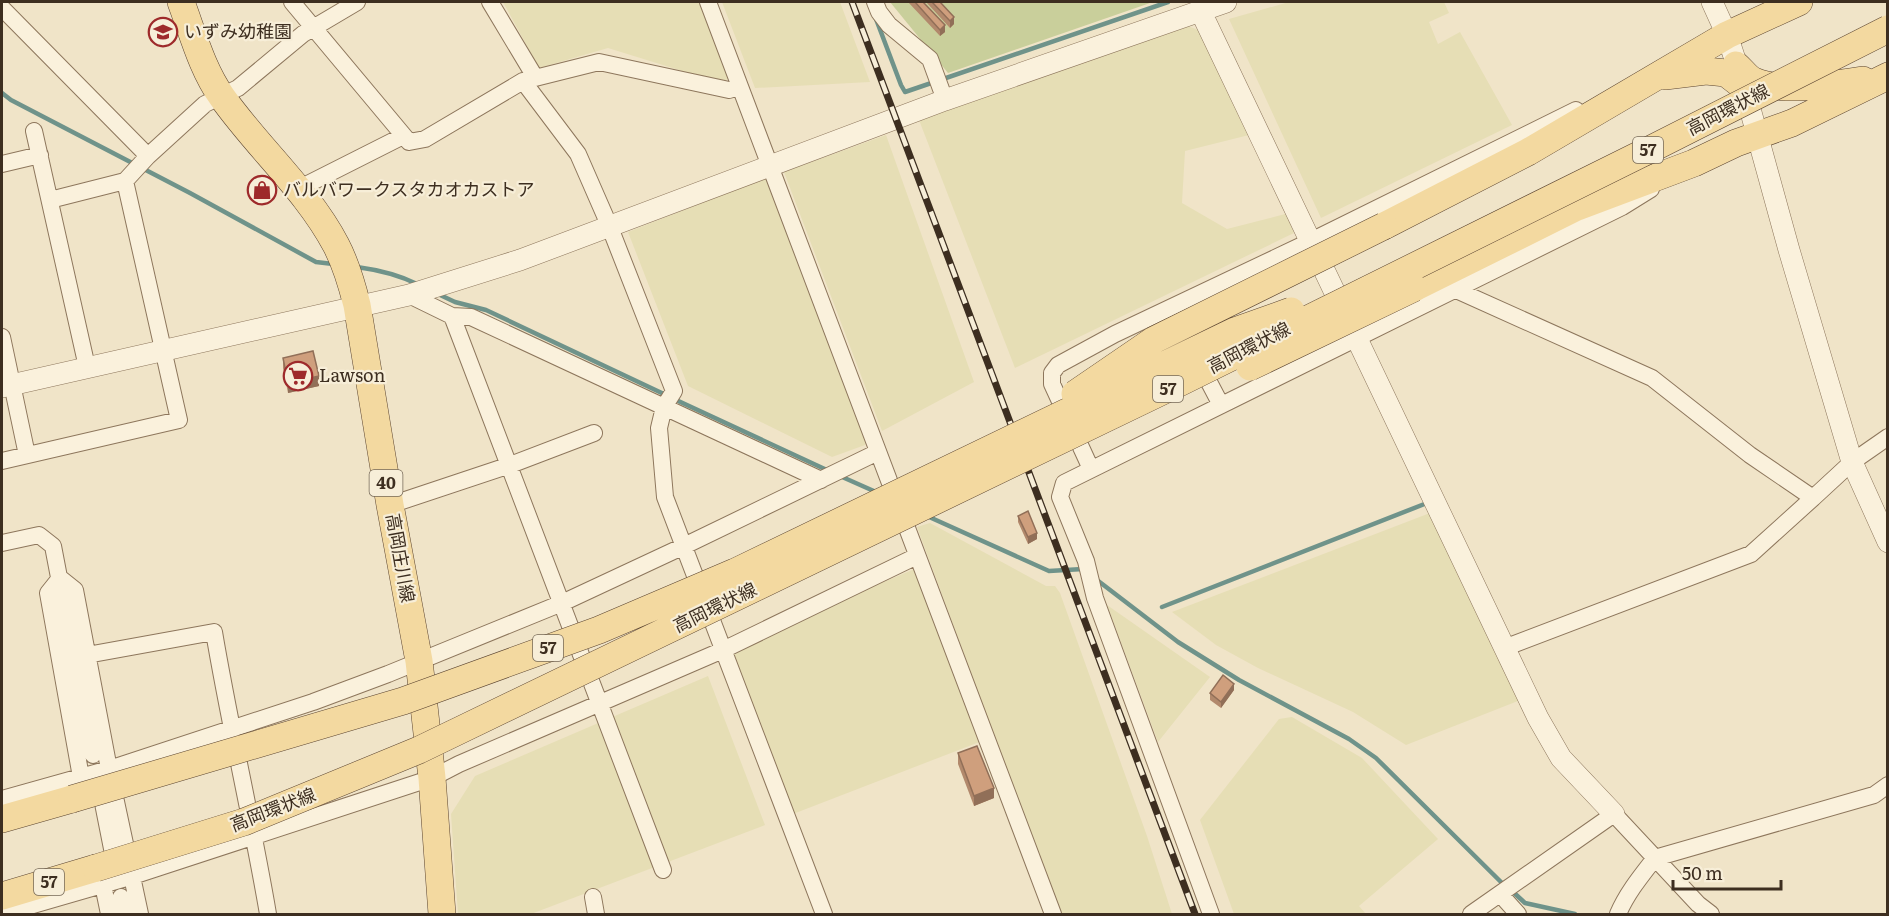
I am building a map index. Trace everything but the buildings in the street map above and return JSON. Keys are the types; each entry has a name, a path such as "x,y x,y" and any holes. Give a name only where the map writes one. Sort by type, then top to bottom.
{"main road":[{"name":"高岡庄川線","path":"181,2 204,64 222,97 317,214 337,246 351,282 357,305 390,505 419,661 432,778 442,915"},
{"name":"57","path":"1003,444 1154,340 1528,152 1728,35 1799,2"},
{"name":"高岡環状線","path":"2,896 105,874 331,788 419,750 927,506 1411,279 1653,148 1887,29"},
{"path":"1650,82 1706,71 1726,73 1752,81 1781,86 1831,85 1886,77"},
{"name":"57","path":"1411,279 1577,207 1792,123 1886,77"},
{"name":"高岡環状線","path":"2,819 77,788 403,701 599,630 735,572 1235,331 1411,279"}],"street":[{"path":"292,2 409,142 425,139 529,79 599,62 729,90 739,87"},
{"path":"50,200 125,181 148,156 205,104 238,88 303,34 357,2"},
{"path":"490,2 529,79 578,154 609,225 668,400 659,428 665,497 824,915"},
{"path":"708,2 1053,915"},
{"path":"875,2 889,25 930,59 945,100"},
{"path":"7,386 415,293 520,260 945,100 1226,2"},
{"path":"1712,2 1728,35 1759,134 1789,250 1852,462 1887,542"},
{"path":"2,8 148,156"},
{"path":"1200,10 1538,718 1561,758 1698,904 1711,915"},
{"path":"1091,469 1052,384 1052,373 1058,364 1607,94 1650,82"},
{"path":"34,131 87,367"},
{"path":"298,189 403,136"},
{"path":"2,164 40,155"},
{"path":"1211,915 1095,598 1086,561 1060,497 1064,483 1622,207 1694,163"},
{"path":"2,461 178,420 125,181"},
{"path":"1454,289 1652,378 1750,455 1813,498"},
{"path":"415,293 452,316 471,317 668,400 821,480"},
{"path":"1170,308 1221,405"},
{"path":"452,316 663,870"},
{"path":"2,337 7,386 27,455"},
{"path":"390,505 510,465 594,433"},
{"path":"1504,648 1751,554 1852,462 1887,437"},
{"path":"2,799 77,788 104,774 313,702 419,661 562,603 879,452"},
{"path":"2,543 39,535 53,546 93,755"},
{"path":"2,915 105,874 133,876 432,778 459,764 723,650 917,556"},
{"path":"60,578 48,593 77,788"},
{"path":"60,578 75,590 87,655 104,774 105,874 109,915"},
{"path":"87,655 214,632 231,729 255,837 268,915"},
{"path":"104,774 133,876 140,915"},
{"path":"1618,915 1623,902 1655,858 1874,795 1887,785"},
{"path":"1471,915 1614,814"},
{"path":"1500,894 1518,915"},
{"path":"121,897 125,915"},
{"path":"593,897 596,915"}],"shaded area":[{"path":"503,2 701,2 731,77 721,83 608,48 539,68"},
{"path":"722,2 840,2 870,82 755,88"},
{"path":"1289,2 1444,2 1449,13 1429,22 1438,44 1460,32 1512,125 1321,218 1229,19"},
{"path":"1188,26 1203,32 1253,134 1185,151 1182,203 1227,229 1289,213 1294,233 1015,368 919,120"},
{"path":"886,135 974,382 882,431 784,172"},
{"path":"770,176 870,437 865,445 832,457 688,386 628,232"},
{"path":"1430,513 1523,699 1406,745 1353,712 1258,668 1216,645 1172,612"},
{"path":"930,523 1046,586 1055,586 1060,593 1147,836 1172,914 1060,914 917,527"},
{"path":"917,568 982,741 793,814 730,646"},
{"path":"1107,605 1210,677 1158,742"},
{"path":"708,676 765,825 531,914 458,914 451,814 475,776"},
{"path":"1292,717 1362,758 1438,839 1359,906 1366,914 1234,914 1200,820 1279,719"}],"green space":[{"path":"890,2 1153,2 948,73"}],"waterway":[{"path":"876,19 905,92 1168,2"},
{"path":"2,93 11,100 190,193 316,262 333,264"},
{"path":"357,267 388,273 417,284"},
{"path":"438,294 455,302 486,310 666,395"},
{"path":"674,399 829,471"},
{"path":"840,476 876,492"},
{"path":"1162,607 1427,503"},
{"path":"927,516 1049,571 1083,569"},
{"path":"1097,580 1178,642 1239,680 1349,739 1376,758 1505,886"},
{"path":"1512,891 1525,903 1575,914"}],"railway":[{"path":"852,2 1195,914"}],"place":[{"name":"いずみ幼稚園","path":"163,32"},
{"name":"バルバワークスタカオカストア","path":"262,190"},
{"name":"Lawson","path":"298,376"}]}
